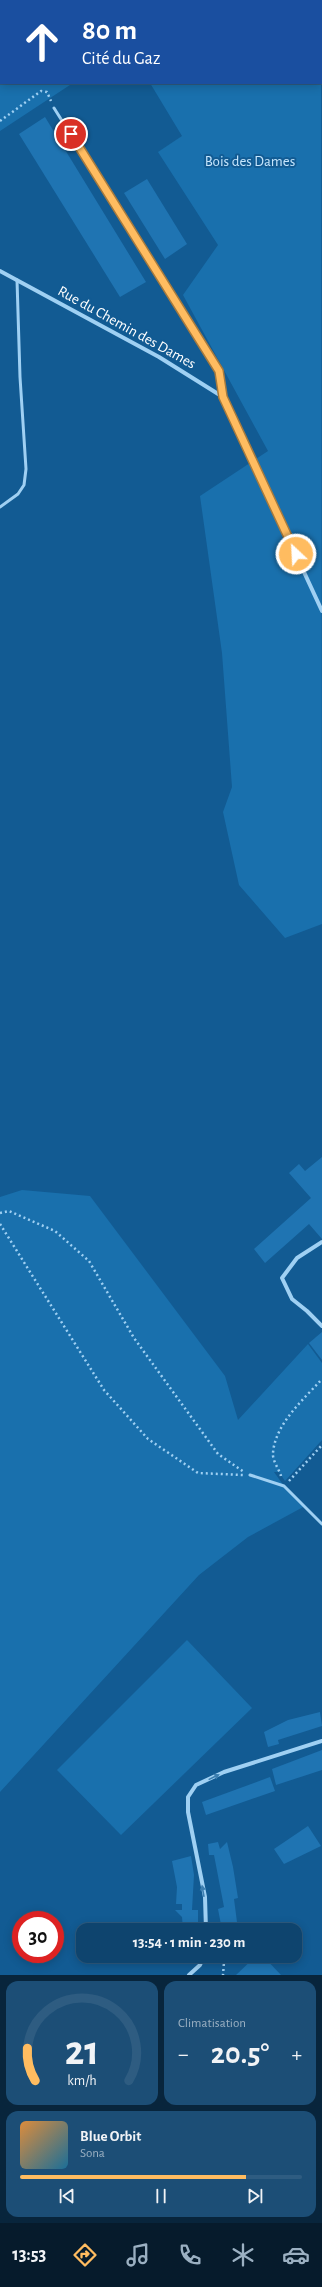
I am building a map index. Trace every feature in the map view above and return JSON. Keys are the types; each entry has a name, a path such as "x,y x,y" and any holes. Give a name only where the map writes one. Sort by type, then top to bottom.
{"street":[{"name":"Rue du Chemin des Dames","path":"0,271 159,357 223,397"},
{"path":"223,397 322,611"},
{"path":"322,1242 297,1258 282,1278 292,1299 307,1310 322,1326"},
{"path":"206,1923 205,1897 188,1812 188,1797 196,1785 224,1772 322,1741"},
{"path":"189,1975 201,1963"}],"lane":[{"path":"54,108 219,371 223,397"},
{"path":"0,507 16,498 24,486 26,469 20,377 17,280"},
{"path":"250,1475 284,1486 322,1524"}],"path":[{"path":"0,121 41,91 47,92 54,108"},
{"path":"0,1213 9,1210 55,1231 89,1261 134,1338 218,1454 250,1475"},
{"path":"0,1224 104,1390 148,1439 198,1473 250,1475"},
{"path":"322,1379 283,1425 275,1440 273,1454 284,1486 322,1445"},
{"path":"223,1975 224,1963"}],"green space":[{"path":"0,84 71,84 0,131"},
{"name":"Bois des Dames","path":"151,84 321,84 322,924 285,938 239,885 223,812 232,787 222,653 200,496 268,451 183,295 218,245 158,152 182,136"},
{"path":"22,1190 90,1196 225,1376 238,1420 308,1344 322,1363 322,1440 285,1481 279,1472 274,1472 284,1486 305,1506 248,1537 199,1575 0,1792 0,1197"},
{"path":"187,1640 252,1708 121,1835 57,1770"}],"building":[{"path":"45,117 146,282 120,297 19,134"},
{"path":"147,179 187,244 165,259 124,193"},
{"path":"322,1157 322,1239 309,1224 265,1263 254,1249 311,1198 289,1173 299,1164 305,1171"},
{"path":"322,1332 322,1360 309,1343"},
{"path":"320,1712 322,1726 278,1740 279,1744 268,1747 264,1732 288,1720"},
{"path":"322,1750 322,1770 276,1785 272,1769"},
{"path":"270,1777 275,1791 206,1815 202,1802"},
{"path":"308,1826 321,1846 284,1864 274,1849"},
{"path":"218,1842 220,1849 227,1842 238,1898 234,1899 237,1923 221,1923 218,1909 224,1907 214,1855 209,1855 208,1844"},
{"path":"191,1856 194,1875 192,1910 198,1910 198,1923 182,1923 182,1917 175,1910 182,1910 182,1904 176,1904 177,1887 172,1861"},
{"path":"249,1963 270,1963 281,1975 236,1975"}],"route":[{"path":"71,134 80,146 219,371 223,397 296,554"}]}
